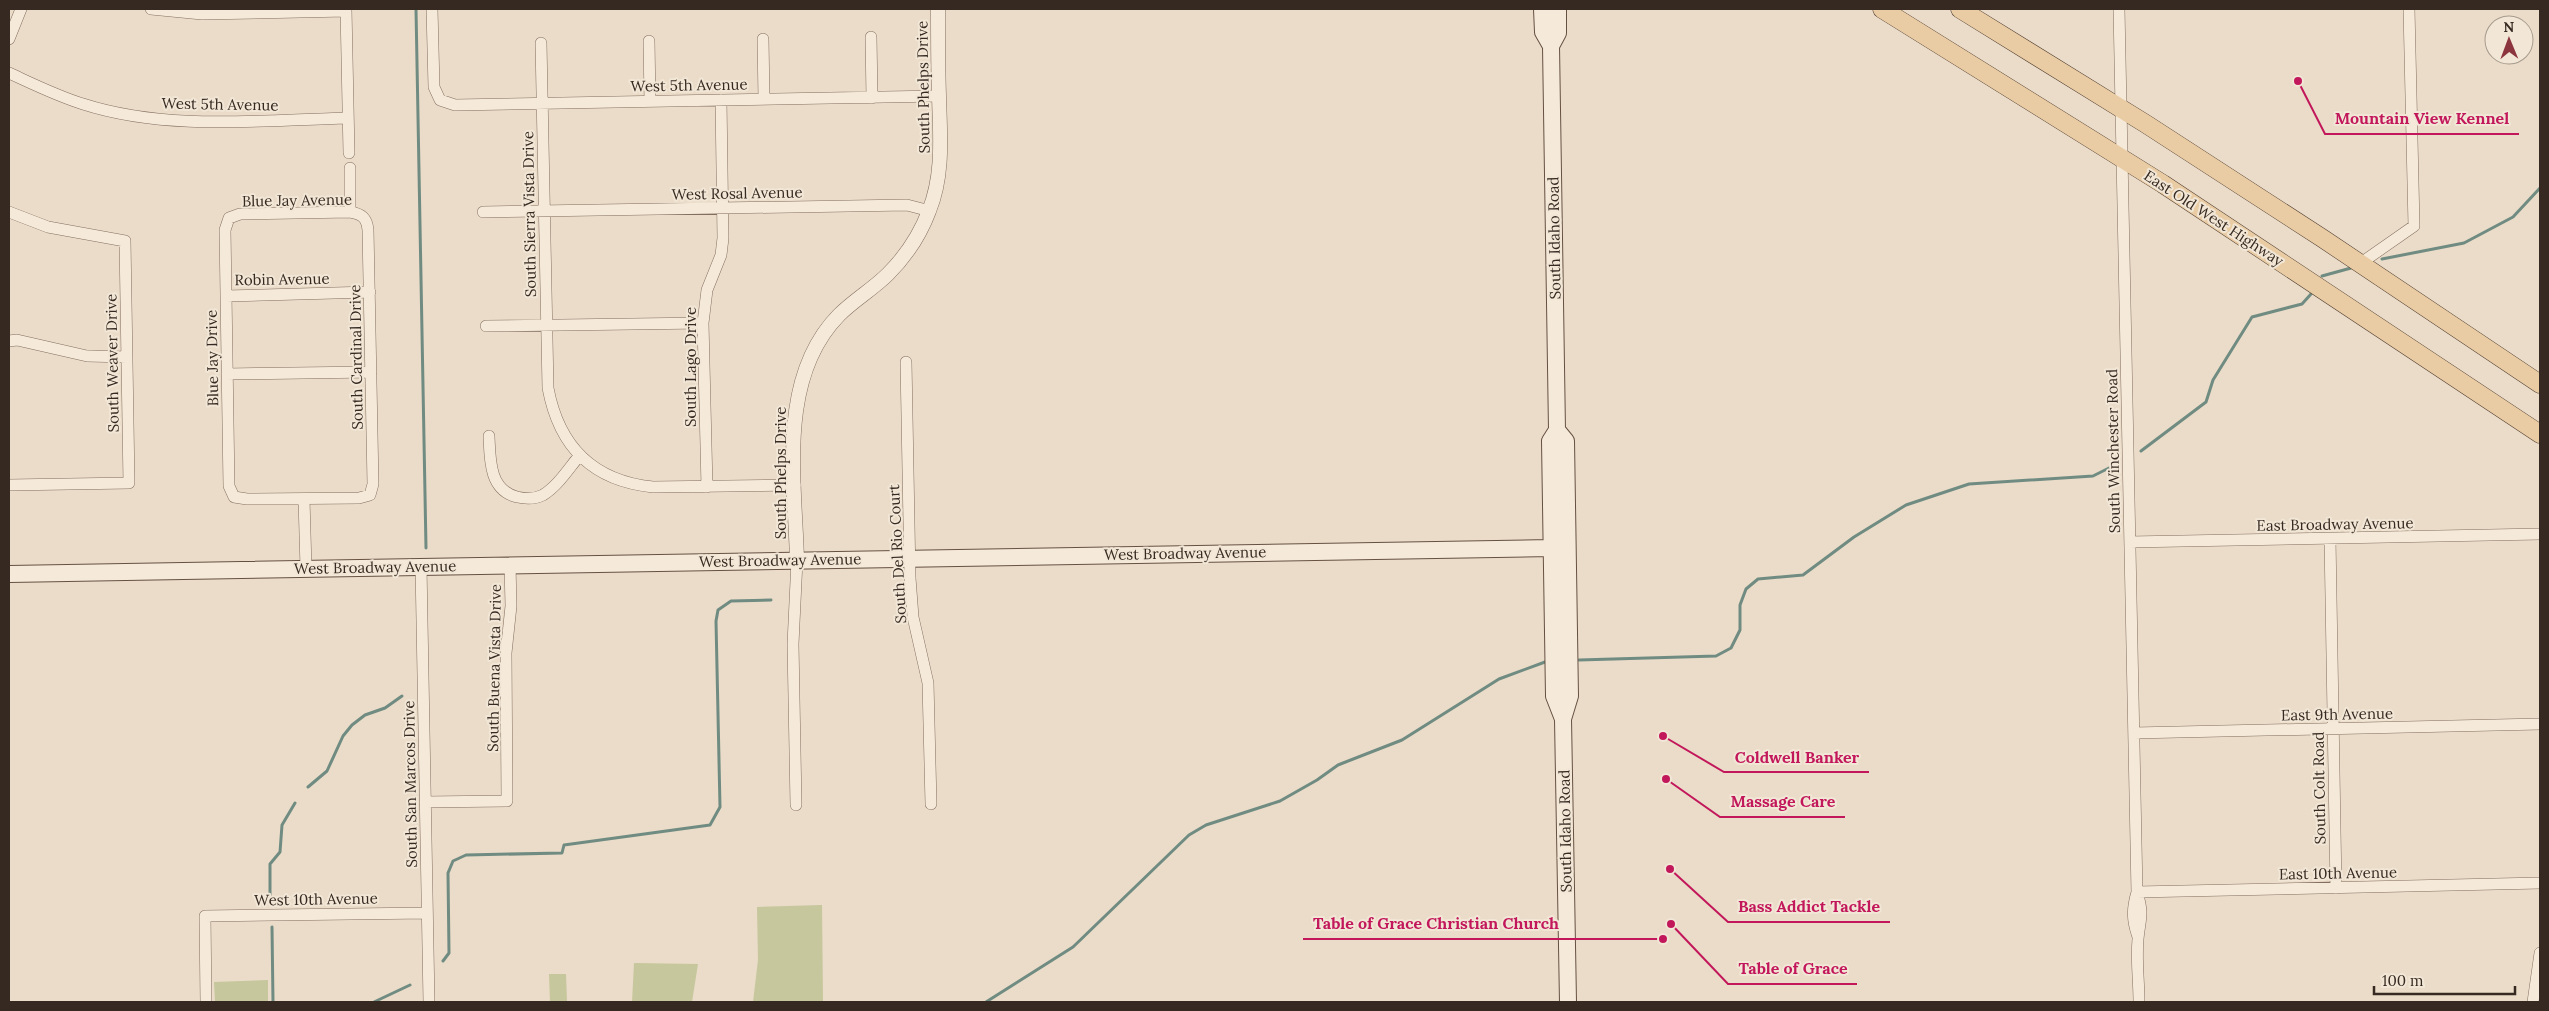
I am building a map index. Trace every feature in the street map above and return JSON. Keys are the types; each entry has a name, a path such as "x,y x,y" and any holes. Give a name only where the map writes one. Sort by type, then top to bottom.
{"main road":[{"name":"South Idaho Road","path":"1542,9 1543,32 1551,46"},
{"name":"South Idaho Road","path":"1558,9 1558,32 1551,46 1557,430 1550,441 1551,548 1562,659"},
{"name":"East Old West Highway","path":"1882,9 2124,159 2540,434"},
{"path":"1968,11 2361,263 2540,384"},
{"name":"South Idaho Road","path":"1557,430 1566,441 1562,659 1554,696 1563,719 1568,1002"},
{"name":"West Broadway Avenue","path":"9,574 1551,548"}],"street":[{"path":"9,39 21,9"},
{"path":"151,9 202,14 346,10 349,154"},
{"name":"West 5th Avenue","path":"432,9 434,87 440,100 455,105 939,96"},
{"name":"South Phelps Drive","path":"796,805 793,644 797,560 795,413 799,388 812,353 840,314 887,275 910,250 930,211 938,180 941,152 938,9"},
{"name":"South Winchester Road","path":"2119,9 2124,159 2137,892 2133,915 2138,938 2139,1002"},
{"path":"2361,263 2414,226 2409,9"},
{"path":"871,37 872,98"},
{"path":"763,39 764,99"},
{"path":"649,42 650,101"},
{"name":"South Sierra Vista Drive","path":"541,43 548,388 552,409 559,427 580,456 595,469 613,479 632,485 707,487 795,484"},
{"name":"West 5th Avenue","path":"9,73 83,104 140,116 197,121 348,118"},
{"name":"South Lago Drive","path":"707,487 703,322 707,290 721,255 723,208 721,100"},
{"path":"350,168 350,212"},
{"name":"West Rosal Avenue","path":"483,212 907,205 930,211"},
{"name":"South Weaver Drive","path":"9,212 48,227 125,241 130,483 9,485"},
{"name":"Blue Jay Avenue","path":"229,218 240,214 350,212 365,218"},
{"name":"Blue Jay Drive","path":"229,218 225,230 229,486 234,497 248,499 304,499"},
{"name":"South Cardinal Drive","path":"304,499 359,498 370,495 373,484 370,292 368,230 365,218"},
{"name":"Robin Avenue","path":"226,296 370,292"},
{"path":"486,326 703,322"},
{"path":"9,341 17,340 87,356 127,357"},
{"name":"South Del Rio Court","path":"906,362 913,617 928,683 931,804"},
{"path":"227,374 371,372"},
{"path":"488,436 494,480 512,496 533,499 550,490 580,456"},
{"path":"304,499 306,568"},
{"name":"East Broadway Avenue","path":"2130,542 2540,534"},
{"name":"South Colt Road","path":"2330,539 2336,888"},
{"name":"South Buena Vista Drive","path":"425,802 507,801 506,653 511,606 510,565"},
{"name":"South San Marcos Drive","path":"421,566 429,1002"},
{"name":"East 9th Avenue","path":"2134,733 2540,724"},
{"name":"East 10th Avenue","path":"2137,892 2540,883"},
{"name":"West 10th Avenue","path":"206,1002 205,916 427,913"},
{"path":"2533,1002 2540,954"}],"green space":[{"path":"822,905 823,1002 753,1002 758,960 757,907"},
{"path":"634,963 698,964 692,1002 632,1002"},
{"path":"549,974 566,974 567,1002 550,1002"},
{"path":"268,980 268,1002 215,1002 214,982"}],"waterway":[{"path":"416,9 426,548"},
{"path":"2382,259 2464,243 2513,217 2540,188"},
{"path":"2322,276 2351,268"},
{"path":"2141,451 2206,402 2213,380 2252,317 2302,304 2311,294"},
{"path":"1579,660 1716,656 1731,648 1740,630 1740,605 1746,589 1758,579 1803,575 1854,537 1906,505 1969,484 2093,476 2113,466"},
{"path":"443,961 449,953 448,873 453,861 466,855 562,853 564,845 710,825 720,807 716,621 718,610 731,601 771,600"},
{"path":"986,1002 1073,947 1189,835 1206,825 1280,801 1317,780 1338,765 1402,740 1499,679 1545,662"},
{"path":"308,787 327,771 343,736 352,725 365,715 385,708 402,696"},
{"path":"270,903 270,864 280,852 282,825 295,803"},
{"path":"272,927 273,1002"},
{"path":"374,1002 410,985"}],"place":[{"name":"Mountain View Kennel","path":"2298,81"},
{"name":"Coldwell Banker","path":"1663,736"},
{"name":"Massage Care","path":"1666,779"},
{"name":"Bass Addict Tackle","path":"1670,869"},
{"name":"Table of Grace","path":"1671,924"},
{"name":"Table of Grace Christian Church","path":"1663,939"}]}
